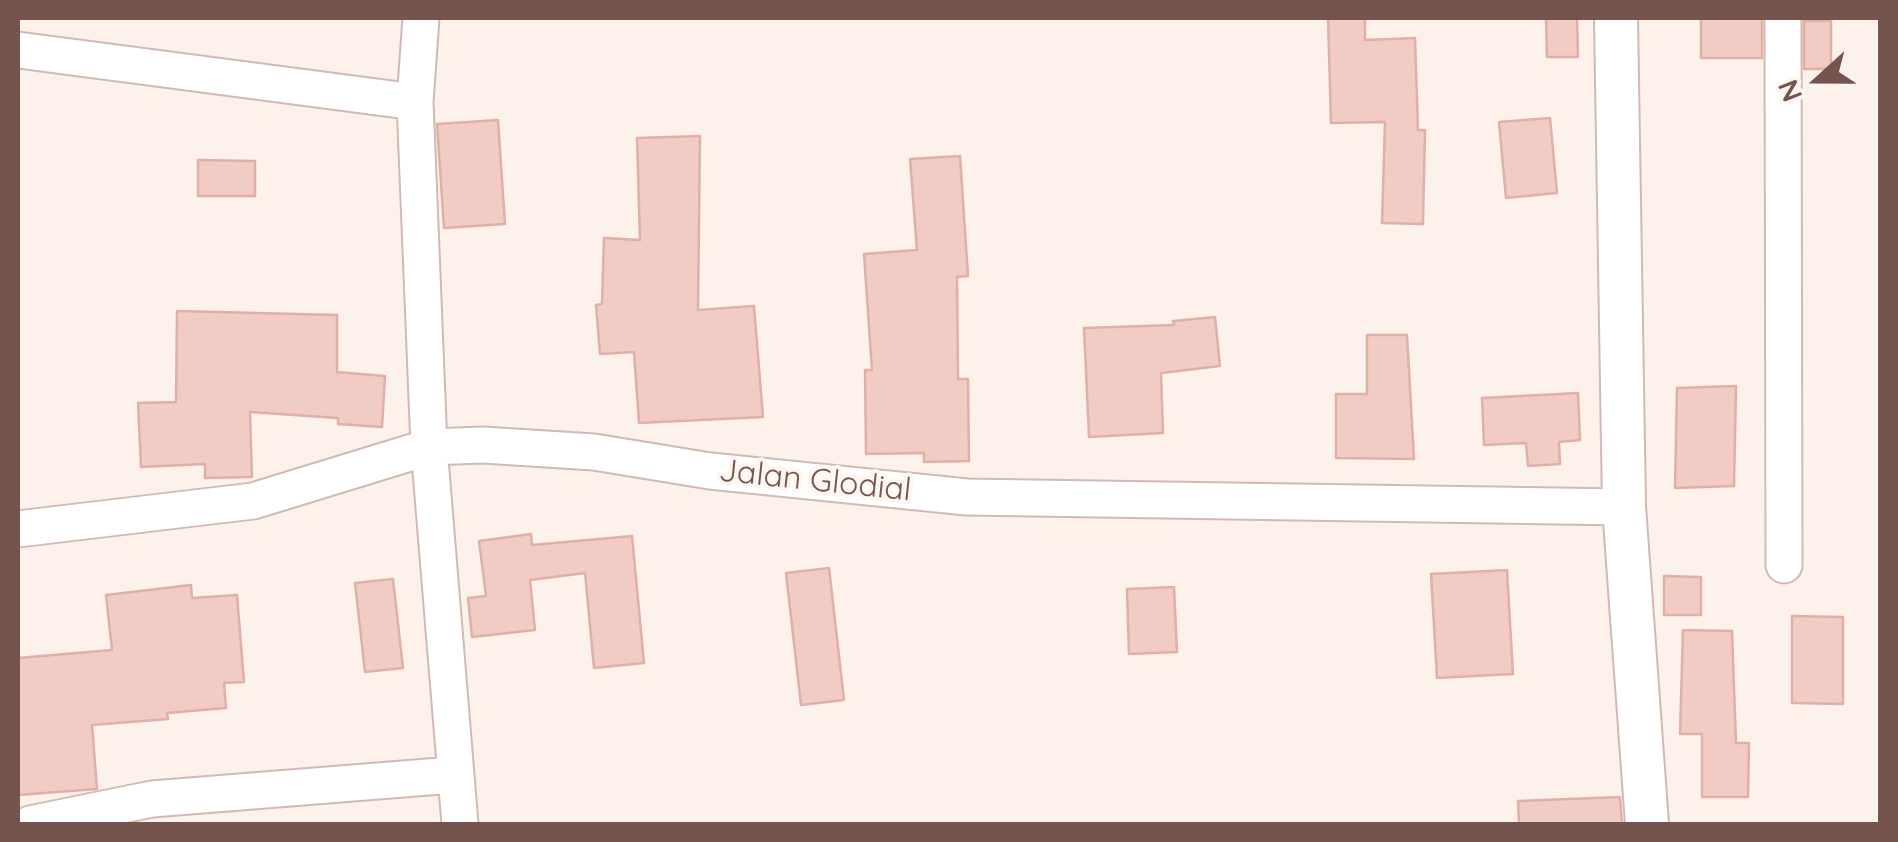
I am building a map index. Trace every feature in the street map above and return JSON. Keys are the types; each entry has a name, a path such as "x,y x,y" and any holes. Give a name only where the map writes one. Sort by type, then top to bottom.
{"street":[{"path":"422,18 415,102 429,446 460,824"},
{"path":"1616,18 1624,507 1647,824"},
{"path":"1783,18 1784,564"},
{"path":"18,50 415,102"},
{"name":"Jalan Glodial","path":"18,529 253,500 429,446 594,452 710,470 967,497 1624,507"},
{"path":"30,824 152,798 454,775"}],"building":[{"path":"1328,18 1365,18 1365,40 1415,38 1418,130 1425,130 1423,224 1382,223 1385,122 1331,123"},
{"path":"1546,18 1577,18 1578,57 1547,57"},
{"path":"1701,18 1762,18 1762,58 1701,58"},
{"path":"1804,21 1831,21 1831,69 1804,69"},
{"path":"1550,118 1557,193 1506,198 1499,122"},
{"path":"498,120 505,224 444,228 437,124"},
{"path":"700,136 698,310 754,306 763,417 639,423 634,352 600,354 596,305 602,304 604,238 640,240 637,138"},
{"path":"960,156 968,276 957,277 958,379 968,379 969,461 924,462 924,453 866,454 865,370 872,370 864,254 917,250 910,159"},
{"path":"198,160 255,161 255,196 198,196"},
{"path":"177,311 337,315 337,372 385,376 382,427 338,424 338,418 250,412 252,477 205,478 205,464 141,467 138,403 176,402"},
{"path":"1215,317 1220,366 1161,373 1163,433 1089,437 1084,328 1174,325 1173,321"},
{"path":"1367,335 1407,335 1414,459 1336,458 1336,394 1367,394"},
{"path":"1736,386 1734,486 1675,488 1677,388"},
{"path":"1578,393 1580,440 1559,442 1560,464 1528,466 1526,443 1484,445 1482,398"},
{"path":"531,534 532,545 632,536 644,663 594,668 585,573 530,580 535,630 472,637 468,598 486,596 479,541"},
{"path":"829,568 844,700 801,705 786,573"},
{"path":"1507,570 1513,674 1437,678 1431,574"},
{"path":"1664,576 1701,577 1701,615 1664,615"},
{"path":"393,579 403,668 365,672 355,583"},
{"path":"191,585 192,598 237,595 244,682 224,683 226,708 167,713 168,719 92,725 97,789 18,795 18,658 112,650 106,595"},
{"path":"1174,587 1177,652 1129,654 1127,589"},
{"path":"1792,616 1843,617 1843,704 1792,703"},
{"path":"1683,630 1732,631 1736,743 1749,743 1748,797 1702,797 1702,734 1680,734"},
{"path":"1620,797 1622,824 1519,824 1518,801"}]}
